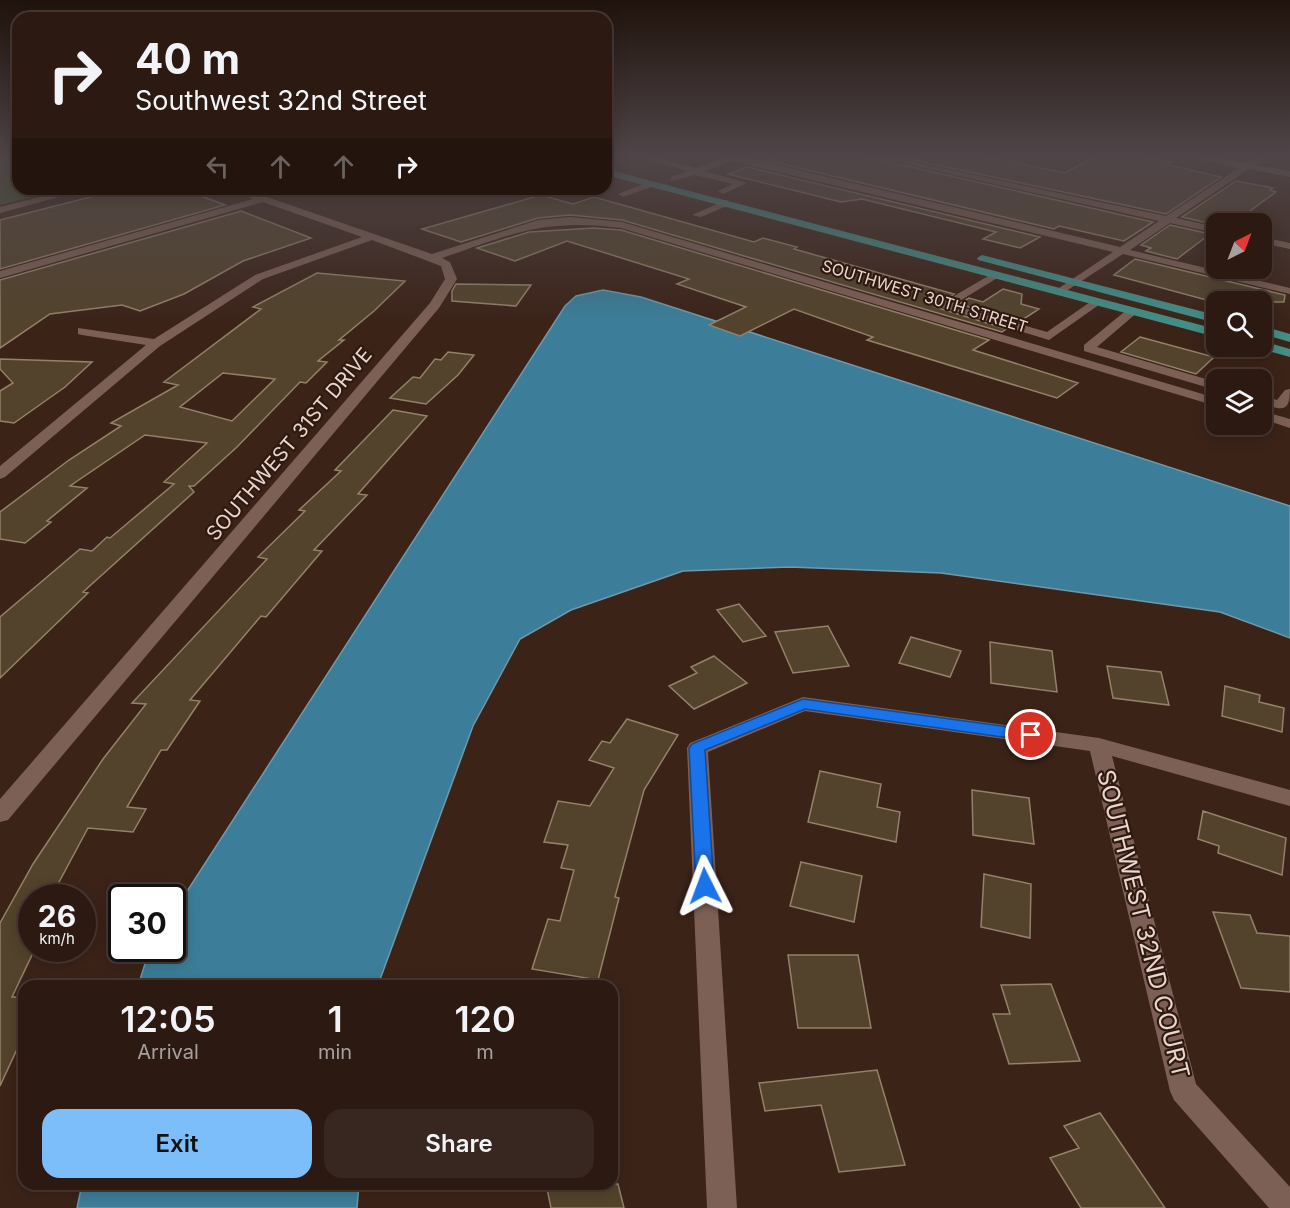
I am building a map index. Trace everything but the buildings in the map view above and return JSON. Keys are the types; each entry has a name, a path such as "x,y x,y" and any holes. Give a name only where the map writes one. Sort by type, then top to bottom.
{"main road":[{"path":"757,211 1206,330"},
{"path":"801,211 868,229"},
{"path":"971,255 1206,316"},
{"path":"1272,333 1290,338"},
{"path":"1272,348 1290,353"}],"street":[{"path":"0,274 219,211"},
{"name":"SOUTHWEST 31ST DRIVE","path":"0,814 435,305 450,279 446,264 297,211"},
{"path":"697,214 704,211"},
{"path":"963,211 1290,291"},
{"path":"1132,211 1206,228"},
{"path":"1060,292 1178,211"},
{"name":"SOUTHWEST 30TH STREET","path":"432,258 531,224 554,220 596,221 622,225 1206,399"},
{"path":"0,474 156,343 259,277 371,237"},
{"path":"1272,242 1290,246"},
{"path":"995,275 943,306 1049,336 1097,302"},
{"path":"1133,311 1088,348 1206,383"},
{"path":"82,332 156,343"},
{"path":"1272,402 1280,405 1290,393"},
{"path":"1272,418 1290,424"},
{"path":"722,1208 697,748 803,704 1099,745 1290,798"},
{"name":"SOUTHWEST 32ND COURT","path":"1099,745 1184,1091 1289,1208"}],"water":[{"path":"603,290 641,297 1290,506 1290,638 1220,612 941,573 790,567 683,571 571,610 520,639 473,726 380,980 140,980 146,962 186,962 186,893 565,306 576,296"},
{"path":"81,1190 358,1190 357,1208 77,1208"}],"route":[{"path":"705,886 697,748 803,704 1031,735"}]}
